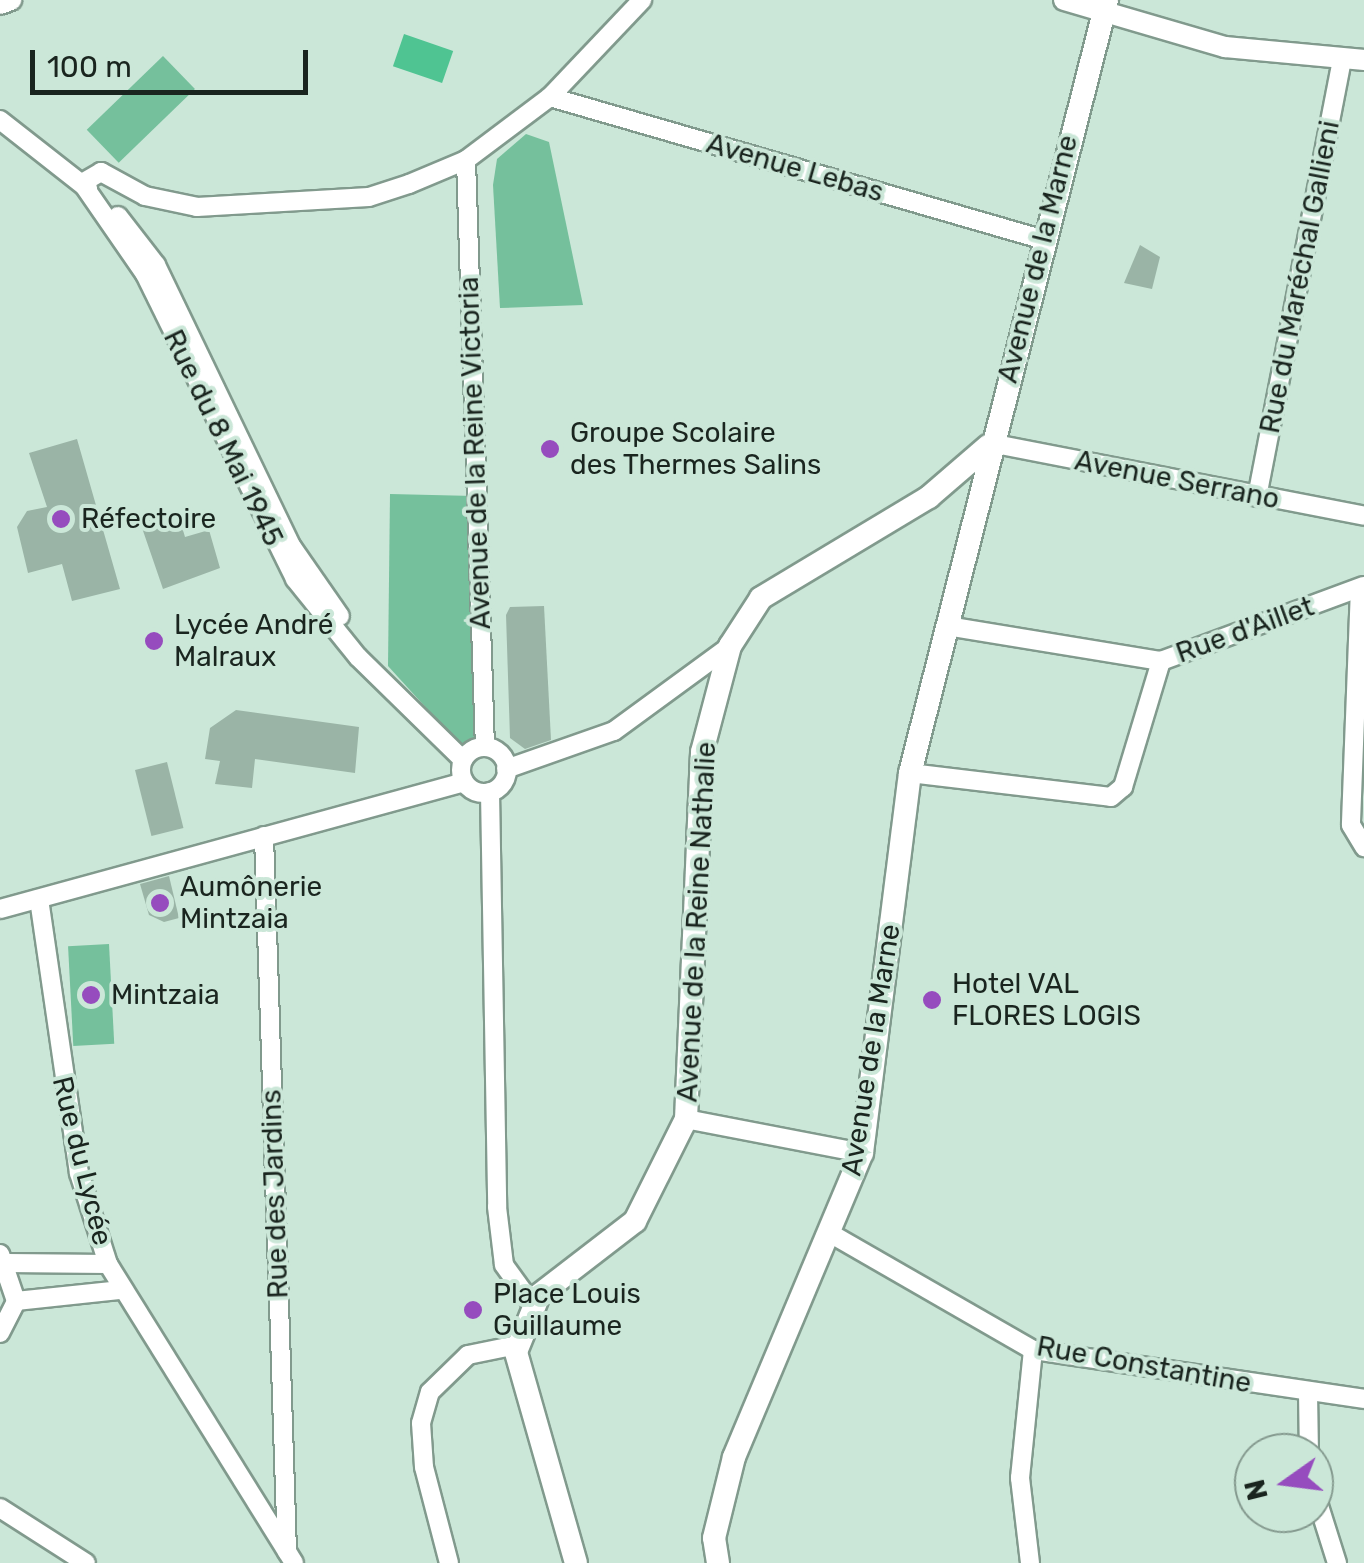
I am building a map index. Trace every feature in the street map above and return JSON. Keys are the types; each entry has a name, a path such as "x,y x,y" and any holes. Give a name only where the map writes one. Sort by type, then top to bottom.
{"main road":[{"name":"Avenue de la Marne","path":"718,1563 714,1538 734,1458 833,1235 862,1153 910,773 1041,239 1105,6"},
{"name":"Avenue de la Reine Nathalie","path":"533,1304 636,1222 686,1119 702,752 730,646 761,598 934,494 990,443"},
{"path":"934,494 952,495 971,518"},
{"path":"533,1304 516,1348 576,1563"}],"street":[{"path":"0,4 11,0"},
{"path":"82,184 100,172 146,196 197,206 370,197 466,160 550,98 642,0"},
{"path":"1064,0 1105,6 1225,47 1364,60"},
{"name":"Rue du Maréchal Gallieni","path":"1257,496 1342,58"},
{"name":"Avenue Lebas","path":"550,98 1041,239"},
{"name":"Rue du 8 Mai 1945","path":"0,120 82,184 144,274 274,545 358,658 383,678 463,760"},
{"name":"Avenue de la Reine Victoria","path":"466,160 485,747"},
{"name":"Avenue Serrano","path":"990,443 1364,516"},
{"path":"1362,587 1352,825 1364,847"},
{"name":"Rue d'Aillet","path":"947,626 1161,661 1362,587"},
{"path":"533,1304 504,1265 497,1207 490,792 506,768 614,731 730,646"},
{"path":"910,773 1111,796 1122,787 1161,661"},
{"path":"464,782 463,760 485,747 506,768"},
{"path":"0,909 464,782 490,792"},
{"name":"Rue des Jardins","path":"264,836 290,1558"},
{"name":"Rue du Lycée","path":"39,899 79,1173 108,1264 290,1558"},
{"path":"686,1119 862,1153"},
{"name":"Rue Constantine","path":"833,1235 1034,1350 1364,1399"},
{"path":"0,1333 16,1300 4,1259 108,1264"},
{"path":"16,1300 121,1290"},
{"path":"450,1563 424,1468 426,1408 468,1355 516,1348"},
{"path":"1030,1563 1020,1478 1034,1350"},
{"path":"1308,1392 1308,1433"},
{"path":"0,1508 86,1563"},
{"path":"1328,1533 1337,1563"}],"shaded area":[{"path":"404,34 453,51 442,83 393,66"},
{"path":"163,56 195,89 119,163 87,130"},
{"path":"526,134 549,142 583,305 500,308 493,185 497,159"},
{"path":"390,494 474,496 479,742 459,744 388,666"},
{"name":"Mintzaia","path":"109,944 114,1044 73,1046 68,946"}],"building":[{"path":"1140,245 1160,257 1152,289 1124,283"},
{"name":"Réfectoire","path":"77,439 120,589 72,601 62,564 28,573 17,527 27,511 47,507 29,453"},
{"path":"178,513 185,537 209,530 220,568 163,589 140,522"},
{"path":"544,606 551,740 525,749 510,738 506,615 510,607"},
{"path":"236,710 359,727 355,773 255,759 252,788 215,784 220,761 205,759 210,728"},
{"path":"167,762 183,828 151,836 135,770"},
{"name":"Aumônerie Mintzaia","path":"169,876 179,918 164,922 149,915 140,884"}],"place":[{"name":"Groupe Scolaire des Thermes Salins","path":"550,449"},
{"name":"Réfectoire","path":"61,519"},
{"name":"Lycée André Malraux","path":"154,641"},
{"name":"Aumônerie Mintzaia","path":"160,903"},
{"name":"Mintzaia","path":"91,995"},
{"name":"Hotel VAL FLORES LOGIS","path":"932,1000"},
{"name":"Place Louis Guillaume","path":"473,1310"}]}
